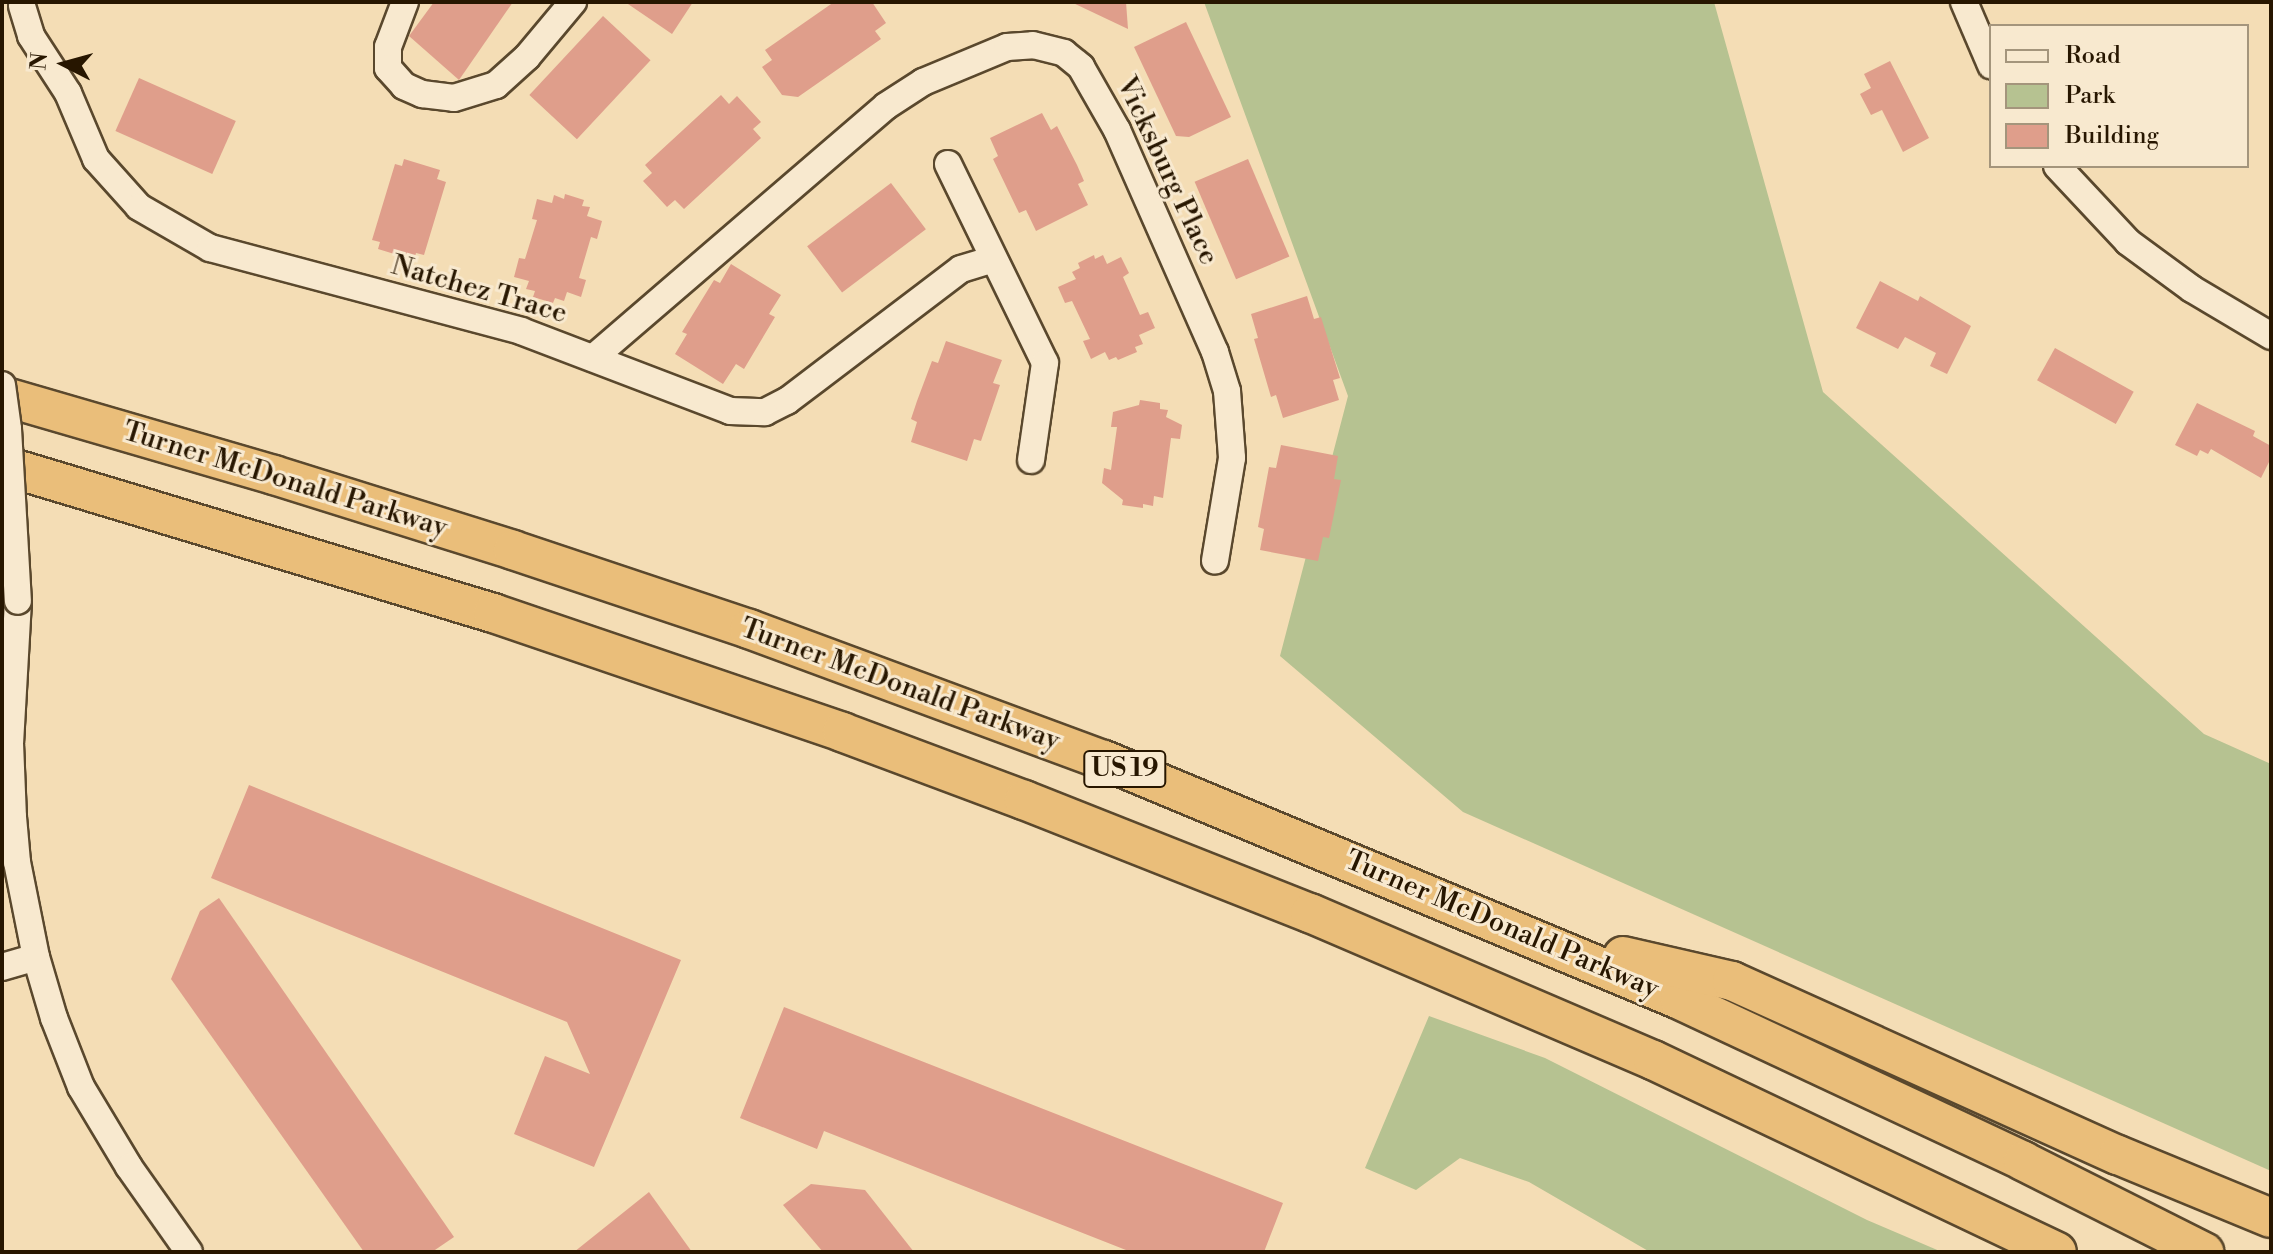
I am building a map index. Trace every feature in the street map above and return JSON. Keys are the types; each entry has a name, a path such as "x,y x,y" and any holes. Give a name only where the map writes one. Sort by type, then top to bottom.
{"highway":[{"name":"Turner McDonald Parkway","path":"2,396 393,511 749,629 1104,760 1534,936 1849,1078 2204,1252"},
{"name":"US 19","path":"2,465 463,603 770,706 997,790 1310,913 1583,1029 2057,1252"},
{"path":"1534,936 1732,981 2131,1161 2271,1218"}],"street":[{"path":"405,2 388,47 388,68 404,86 422,94 454,98 496,85 527,57 573,2"},
{"path":"1964,2 1989,60"},
{"name":"Natchez Trace","path":"25,3 31,36 68,93 96,159 139,207 210,248 521,331 730,411 765,412 787,401 961,269 994,259"},
{"name":"Vicksburg Place","path":"593,358 886,106 975,58 1007,47 1033,45 1064,53 1081,67 1117,130 1215,352 1227,391 1232,458 1215,561"},
{"path":"948,164 1045,363 1031,460"},
{"path":"2059,168 2128,242 2192,289 2271,336"},
{"path":"2,385 8,429 18,601 6,743 17,862 36,957 54,1018 81,1087 106,1131 189,1252"},
{"path":"2,967 36,957"},
{"path":"160,1209 200,1252"}],"green space":[{"path":"1204,2 1714,2 1823,392 2204,734 2271,764 2271,1171 1463,812 1280,656 1348,396"},
{"path":"1429,1016 1545,1058 1867,1220 1942,1252 1650,1252 1529,1182 1460,1158 1416,1190 1365,1168"}],"building":[{"path":"434,2 513,2 459,80 409,36"},
{"path":"625,2 693,2 672,34"},
{"path":"834,2 872,2 886,23 875,31 881,39 798,97 782,95 762,67 772,60 765,50"},
{"path":"1071,2 1126,2 1128,29"},
{"path":"603,16 651,60 577,139 529,95"},
{"path":"1186,22 1231,117 1189,137 1176,136 1134,47"},
{"path":"1890,61 1929,138 1903,152 1882,110 1871,115 1860,94 1871,88 1864,74"},
{"path":"139,78 236,121 212,174 115,131"},
{"path":"721,95 729,104 737,96 761,122 753,129 761,138 684,209 675,200 667,207 643,181 652,173 645,165"},
{"path":"1042,113 1051,130 1057,126 1077,165 1084,181 1078,184 1088,205 1036,231 1026,210 1019,213 993,159 998,156 990,138"},
{"path":"404,159 440,170 437,179 446,182 424,255 416,253 414,260 378,249 380,242 372,240 395,164 402,166"},
{"path":"1248,159 1289,257 1236,279 1195,182"},
{"path":"891,183 926,229 842,293 807,246"},
{"path":"565,194 584,200 582,206 590,207 587,216 602,221 597,239 591,237 579,278 586,280 581,297 567,292 564,301 555,298 553,303 533,297 535,291 526,289 529,281 514,277 519,258 525,259 537,220 532,219 537,199 552,203 554,195 564,199"},
{"path":"1094,255 1095,259 1103,255 1107,264 1121,257 1129,273 1123,277 1140,315 1148,312 1155,328 1139,335 1143,344 1135,347 1137,352 1118,360 1116,357 1109,360 1105,352 1091,359 1083,341 1090,339 1072,301 1065,303 1058,287 1076,279 1072,272 1080,268 1078,263"},
{"path":"731,264 781,295 769,314 775,317 744,369 736,364 723,384 675,354 687,334 682,332 714,280 720,283"},
{"path":"1880,281 1918,301 1920,296 1971,326 1947,374 1930,366 1936,353 1905,337 1898,349 1856,328"},
{"path":"1307,296 1314,319 1321,317 1340,378 1333,380 1339,400 1283,418 1276,395 1271,397 1254,339 1258,338 1251,314"},
{"path":"946,341 1002,360 993,383 1000,385 981,441 974,439 967,461 911,442 917,422 911,419 917,401 932,361 938,363"},
{"path":"2055,348 2134,392 2116,424 2037,380"},
{"path":"1140,400 1160,403 1160,409 1168,410 1166,417 1182,425 1180,439 1171,438 1163,498 1154,496 1153,506 1143,504 1143,508 1122,505 1123,500 1102,483 1104,468 1111,470 1117,427 1111,427 1113,412 1139,405"},
{"path":"2197,403 2255,431 2253,436 2271,446 2271,458 2261,478 2211,449 2208,454 2200,450 2197,456 2175,445"},
{"path":"1281,445 1338,456 1334,479 1341,480 1329,538 1323,537 1318,561 1260,550 1264,529 1258,527 1269,467 1276,468"},
{"path":"249,785 681,960 594,1167 514,1134 545,1056 590,1074 567,1022 211,878"},
{"path":"219,898 454,1237 432,1252 364,1252 171,979 200,911"},
{"path":"784,1007 1283,1203 1264,1252 1131,1252 824,1131 817,1149 740,1118"},
{"path":"811,1184 865,1190 914,1252 823,1252 783,1205"},
{"path":"649,1192 692,1252 574,1252"}]}
